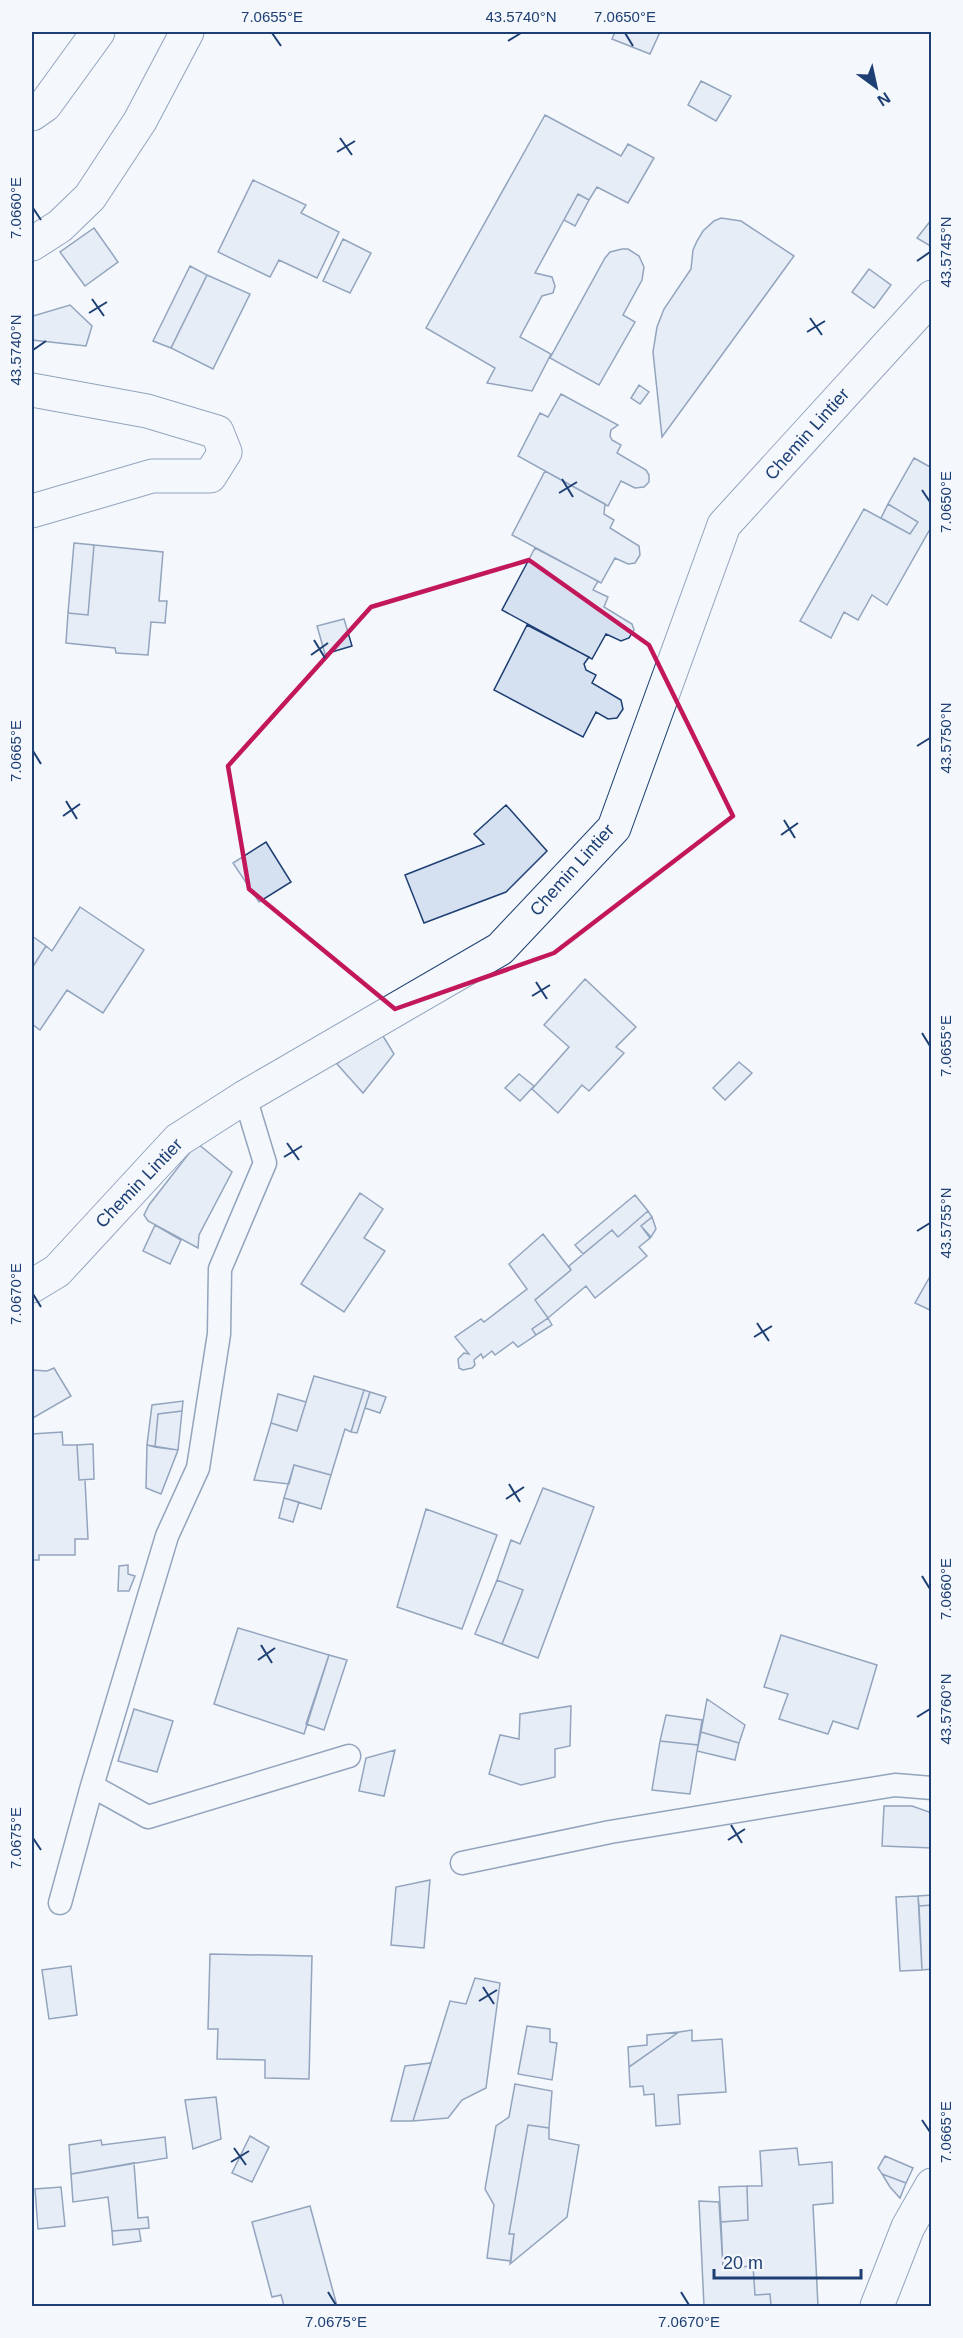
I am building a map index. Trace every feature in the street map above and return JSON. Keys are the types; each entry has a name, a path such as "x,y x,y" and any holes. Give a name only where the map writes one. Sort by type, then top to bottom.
{"street":[{"path":"32,114 45,105 98,32"},
{"path":"32,244 60,226 90,197 140,121 187,32"},
{"name":"Chemin Lintier","path":"32,1286 57,1271 178,1140 245,1096 500,949 615,828 724,525 932,297"},
{"path":"32,390 147,411 217,432 225,452 210,476 152,476 32,511"},
{"path":"877,2307 908,2227 932,2185"}],"lane":[{"path":"60,1903 92,1786 167,1536 198,1468 219,1334 220,1269 265,1163 245,1096"},
{"path":"92,1786 148,1817 349,1756"},
{"path":"462,1863 610,1832 895,1785 932,1788"}],"highlighted area":[{"path":"529,560 649,645 733,816 554,953 395,1009 249,889 228,766 371,607"}],"building":[{"path":"615,32 660,32 650,54 612,39"},
{"path":"701,81 731,96 716,121 688,105"},
{"path":"545,115 621,156 628,144 654,158 628,203 597,187 589,200 578,194 535,273 552,277 555,286 553,293 542,296 520,337 551,354 532,391 487,383 495,368 426,328"},
{"path":"253,180 306,205 301,213 339,232 317,278 279,260 270,277 218,252"},
{"path":"578,194 589,200 575,226 564,220"},
{"path":"721,218 741,221 794,256 662,437 653,352 657,327 664,309 691,269 693,250 697,241 703,231"},
{"path":"932,219 932,247 917,238"},
{"path":"94,228 118,262 85,286 60,252"},
{"path":"343,239 371,253 350,293 323,281"},
{"path":"628,249 639,256 644,267 642,280 623,315 635,322 599,385 550,358 605,258 610,252"},
{"path":"190,266 207,275 171,348 153,341"},
{"path":"869,269 891,285 874,308 852,292"},
{"path":"207,275 250,294 213,369 171,348"},
{"path":"70,305 92,326 86,346 32,340 33,316"},
{"path":"639,385 649,392 640,404 631,398"},
{"path":"561,394 618,425 611,430 610,436 612,440 621,445 617,453 646,470 649,482 644,487 635,488 621,481 608,506 518,456 540,413 548,417"},
{"path":"914,458 932,468 932,532 929,531 887,605 872,595 858,620 844,612 831,638 800,621 864,509 910,534 918,522 888,504"},
{"path":"545,471 605,504 604,514 614,520 610,528 639,546 640,555 635,563 628,564 615,558 601,583 512,535"},
{"path":"888,504 918,522 910,534 881,518"},
{"path":"74,543 94,545 88,615 68,613"},
{"path":"94,545 163,552 159,601 167,601 165,623 151,622 148,655 116,653 115,648 66,643 68,613 88,615"},
{"path":"535,548 598,581 593,590 608,597 604,607 632,624 634,630 629,638 621,641 606,634 592,659 502,610"},
{"path":"344,619 352,646 325,654 317,626"},
{"path":"527,625 589,657 584,664 586,670 596,675 592,683 621,700 623,709 617,718 608,719 596,712 583,737 494,690"},
{"path":"506,805 547,851 506,892 424,923 405,875 484,844 474,834"},
{"path":"266,842 291,882 259,902 233,863"},
{"path":"80,907 144,950 103,1013 67,990 40,1030 32,1024 32,968 46,946 52,951"},
{"path":"32,936 46,946 32,968"},
{"path":"585,979 636,1027 616,1047 624,1053 589,1091 582,1085 558,1113 532,1089 569,1047 544,1025"},
{"path":"383,1036 394,1054 363,1093 337,1064 360,1042"},
{"path":"739,1062 752,1073 725,1100 713,1088"},
{"path":"519,1074 534,1086 520,1101 505,1088"},
{"path":"197,1143 232,1172 199,1235 198,1248 148,1221 144,1215 149,1205"},
{"path":"360,1193 383,1209 364,1238 385,1251 344,1312 301,1284"},
{"path":"635,1195 648,1211 618,1237 612,1230 583,1254 575,1245"},
{"path":"648,1211 652,1217 641,1226 650,1238 639,1247 647,1256 595,1298 586,1286 548,1318 535,1300 571,1270 569,1266 612,1230 618,1237"},
{"path":"652,1217 656,1229 651,1237 641,1226"},
{"path":"155,1225 181,1240 170,1264 143,1251"},
{"path":"543,1234 571,1270 535,1300 548,1318 532,1329 536,1335 518,1347 513,1342 495,1355 492,1351 483,1358 481,1354 474,1360 475,1365 472,1368 463,1370 459,1368 458,1359 464,1353 469,1354 455,1337 481,1319 484,1322 527,1289 509,1264"},
{"path":"932,1273 932,1311 915,1303"},
{"path":"548,1318 552,1325 536,1335 532,1329"},
{"path":"54,1368 71,1396 33,1418 32,1370 47,1371"},
{"path":"314,1376 364,1390 351,1432 345,1429 331,1475 294,1465 289,1484 254,1480 271,1423 297,1431"},
{"path":"364,1390 370,1392 357,1433 351,1432"},
{"path":"370,1392 386,1397 380,1413 365,1408"},
{"path":"278,1394 306,1402 297,1431 271,1423"},
{"path":"183,1401 182,1411 158,1414 155,1447 147,1445 152,1405"},
{"path":"182,1411 178,1450 155,1447 158,1414"},
{"path":"62,1432 63,1445 77,1445 79,1480 85,1480 88,1539 75,1539 75,1555 39,1555 39,1560 32,1560 32,1434"},
{"path":"93,1444 94,1479 79,1480 77,1445"},
{"path":"147,1445 178,1450 161,1494 146,1488"},
{"path":"294,1465 331,1475 321,1509 284,1498"},
{"path":"543,1488 594,1507 538,1658 502,1644 523,1590 497,1580 511,1540 520,1544"},
{"path":"284,1498 299,1502 293,1522 279,1518"},
{"path":"426,1509 497,1535 462,1629 397,1607"},
{"path":"128,1565 128,1574 135,1576 129,1591 118,1591 119,1566"},
{"path":"497,1580 523,1590 502,1644 475,1634"},
{"path":"238,1628 329,1655 304,1734 214,1704"},
{"path":"781,1635 877,1665 858,1729 833,1721 828,1734 779,1719 788,1694 764,1687"},
{"path":"329,1655 347,1660 324,1730 306,1724"},
{"path":"707,1699 745,1725 739,1743 701,1732"},
{"path":"571,1706 570,1746 555,1749 555,1777 521,1785 489,1774 500,1735 519,1739 520,1714"},
{"path":"134,1709 173,1721 157,1772 118,1761"},
{"path":"666,1715 702,1720 698,1745 660,1741"},
{"path":"701,1732 739,1743 735,1760 697,1751"},
{"path":"660,1741 698,1745 690,1794 652,1790"},
{"path":"395,1750 384,1796 359,1791 366,1758"},
{"path":"884,1806 912,1806 932,1813 932,1848 882,1846"},
{"path":"430,1880 424,1948 391,1945 396,1887"},
{"path":"932,1895 932,1905 919,1906 918,1896"},
{"path":"918,1896 922,1970 900,1971 896,1897"},
{"path":"932,1905 932,1969 922,1970 919,1906"},
{"path":"210,1954 312,1956 309,2079 265,2078 265,2060 217,2059 218,2029 208,2029"},
{"path":"71,1966 77,2015 49,2019 42,1970"},
{"path":"475,1978 500,1983 486,2088 462,2100 448,2118 413,2121 450,2001 466,2004"},
{"path":"527,2026 550,2029 550,2042 557,2043 552,2080 518,2074"},
{"path":"692,2030 692,2041 722,2039 726,2092 678,2095 680,2124 656,2126 654,2094 644,2095 643,2086 630,2087 629,2067 679,2032"},
{"path":"679,2032 629,2067 628,2047 647,2045 647,2035"},
{"path":"431,2063 413,2121 391,2121 405,2066"},
{"path":"515,2084 552,2091 549,2128 528,2125 509,2234 514,2234 511,2261 487,2258 494,2205 485,2189 496,2126 509,2117"},
{"path":"216,2097 221,2139 193,2149 185,2100"},
{"path":"528,2125 549,2128 549,2139 579,2145 567,2217 510,2264 514,2234 509,2234"},
{"path":"250,2136 269,2147 252,2182 232,2173"},
{"path":"165,2137 167,2158 71,2174 69,2145 101,2140 102,2145"},
{"path":"797,2148 799,2165 832,2162 833,2203 813,2205 818,2306 771,2306 770,2294 755,2295 753,2266 723,2268 721,2222 748,2220 747,2186 762,2186 760,2151"},
{"path":"885,2156 913,2168 906,2183 882,2174 878,2168"},
{"path":"134,2163 138,2218 148,2217 149,2228 112,2231 108,2197 73,2202 71,2174"},
{"path":"882,2174 906,2183 900,2198 890,2187"},
{"path":"747,2186 748,2220 721,2222 719,2187"},
{"path":"61,2187 65,2226 38,2229 35,2189"},
{"path":"699,2201 719,2202 723,2268 753,2266 755,2295 770,2294 771,2306 704,2306"},
{"path":"310,2206 337,2306 284,2306 281,2295 272,2297 252,2222"},
{"path":"139,2229 141,2241 113,2245 112,2231"}]}
